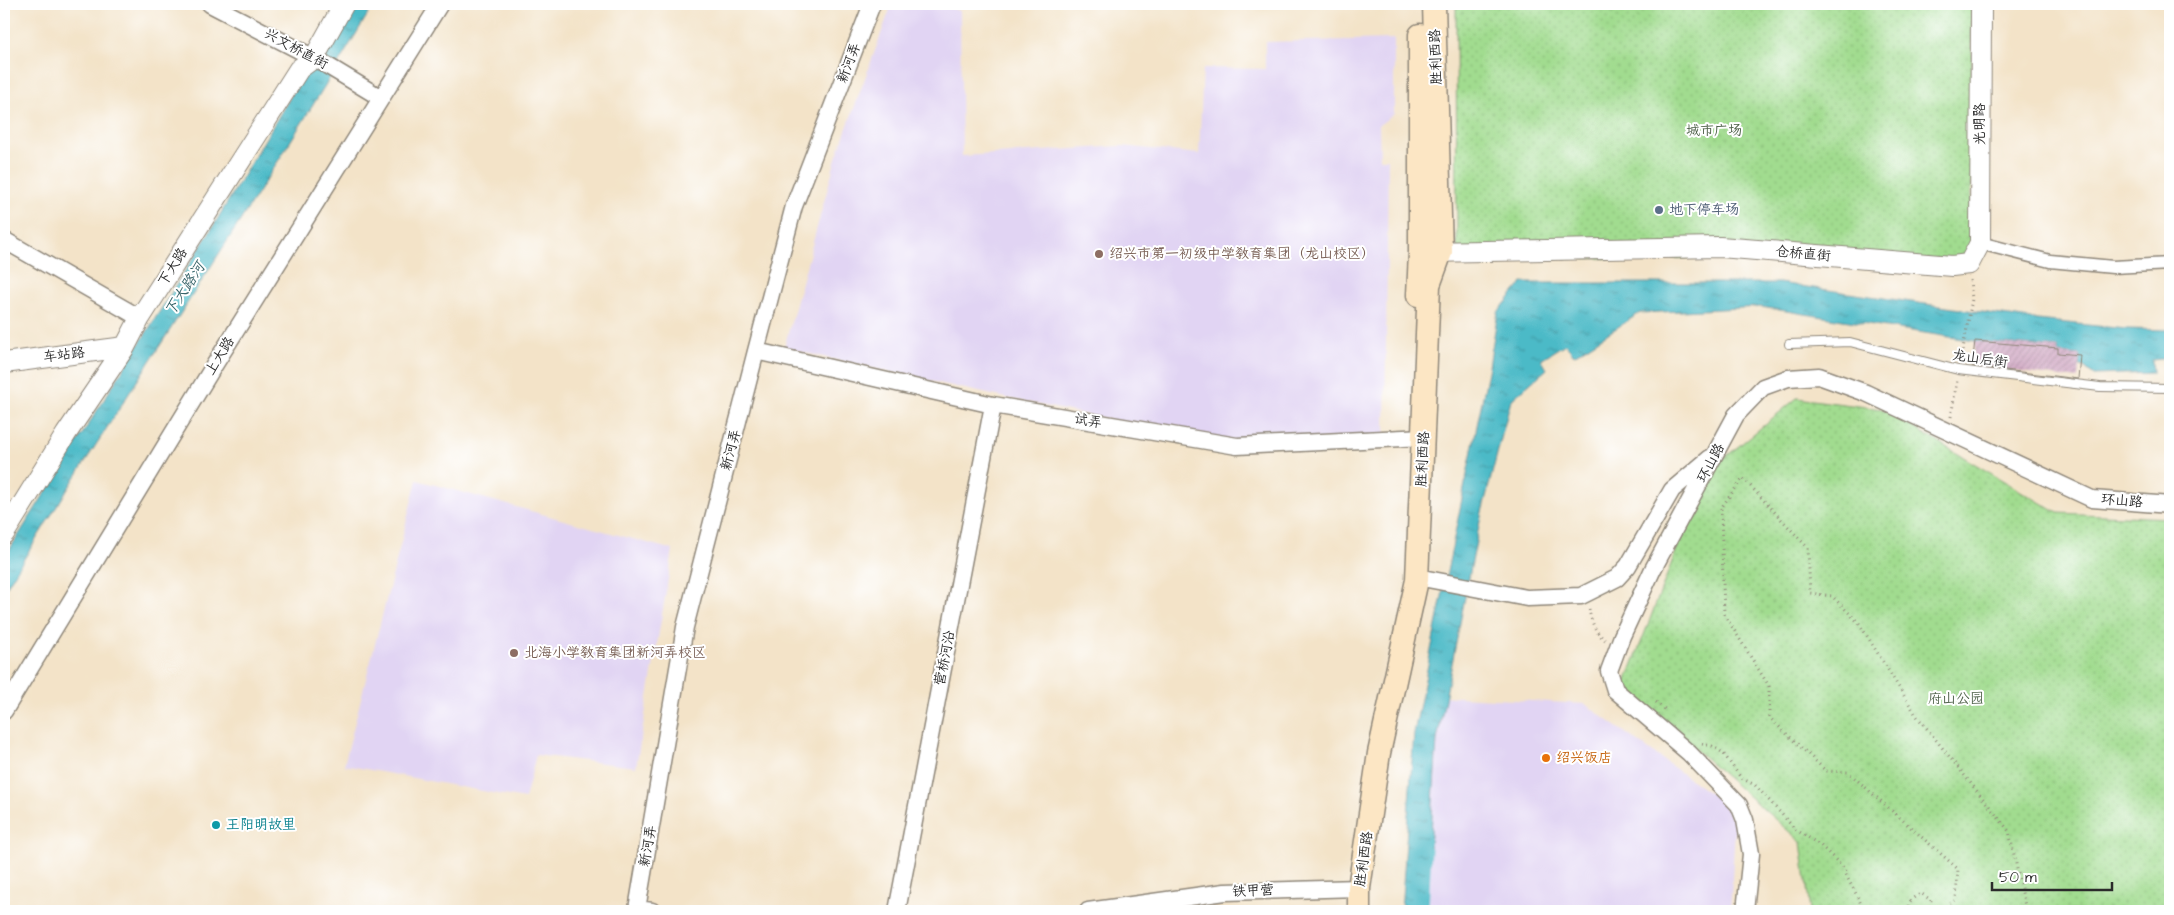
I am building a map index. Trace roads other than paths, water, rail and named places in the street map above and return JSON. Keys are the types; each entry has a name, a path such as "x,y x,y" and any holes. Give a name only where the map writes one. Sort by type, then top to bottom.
{"main road":[{"name":"胜利西路","path":"1420,4 1431,252"},
{"name":"胜利西路","path":"1359,911 1352,888 1365,752 1406,578 1418,438 1431,252 1434,4"},
{"name":"胜利西路","path":"1347,911 1417,576 1418,438"}],"street":[{"name":"兴文桥直街","path":"210,4 316,59 381,98"},
{"name":"下大路","path":"4,534 66,434 125,348 140,318 299,69 316,59 344,4"},
{"name":"上大路","path":"4,711 220,356 440,4"},
{"name":"新河弄","path":"645,910 685,627 794,206 872,4"},
{"name":"光明路","path":"1980,244 1981,4"},
{"path":"4,240 140,318"},
{"name":"仓桥直街","path":"1431,252 1720,247 1952,266 1969,264 1980,244"},
{"path":"1980,244 2050,261 2113,267 2170,264"},
{"name":"车站路","path":"4,363 125,348"},
{"name":"试弄","path":"756,352 993,405 1237,446 1418,438"},
{"name":"环山路","path":"1745,911 1751,854 1745,820 1739,805 1689,753 1615,690 1609,671 1622,636 1653,569 1736,415 1763,387 1788,378 1819,376 1866,393 2092,499 2170,505"},
{"name":"营桥河沿","path":"897,911 993,405"},
{"path":"1417,576 1468,586 1492,593 1527,598 1581,596 1616,578 1628,566 1672,490 1716,452"},
{"name":"铁甲营","path":"1088,911 1225,892 1352,888"}],"lane":[{"name":"龙山后街","path":"1789,344 1850,342 1958,370 2100,387 2170,388"}],"water":[{"name":"下大路河","path":"350,4 374,4 284,152 4,591 4,558 209,233 305,72"},
{"path":"1522,283 1779,283 2037,320 2127,329 2170,330 2170,358 2152,360 2153,373 2094,375 2084,367 2079,366 2080,355 2058,353 2058,348 1975,341 1761,307 1640,313 1574,355 1565,344 1541,359 1547,369 1511,400 1481,516 1437,740 1426,911 1401,911 1414,733 1488,372 1498,312"}],"waterway":[{"path":"1426,911 1429,849"}],"place":[{"name":"地下停车场","path":"1659,210"},
{"name":"绍兴市第一初级中学教育集团（龙山校区）","path":"1099,254"},
{"name":"北海小学教育集团新河弄校区","path":"514,653"},
{"name":"绍兴饭店","path":"1546,758"},
{"name":"王阳明故里","path":"216,825"}],"park label":[{"name":"城市广场","path":"1714,131"},
{"name":"府山公园","path":"1956,699"}]}
